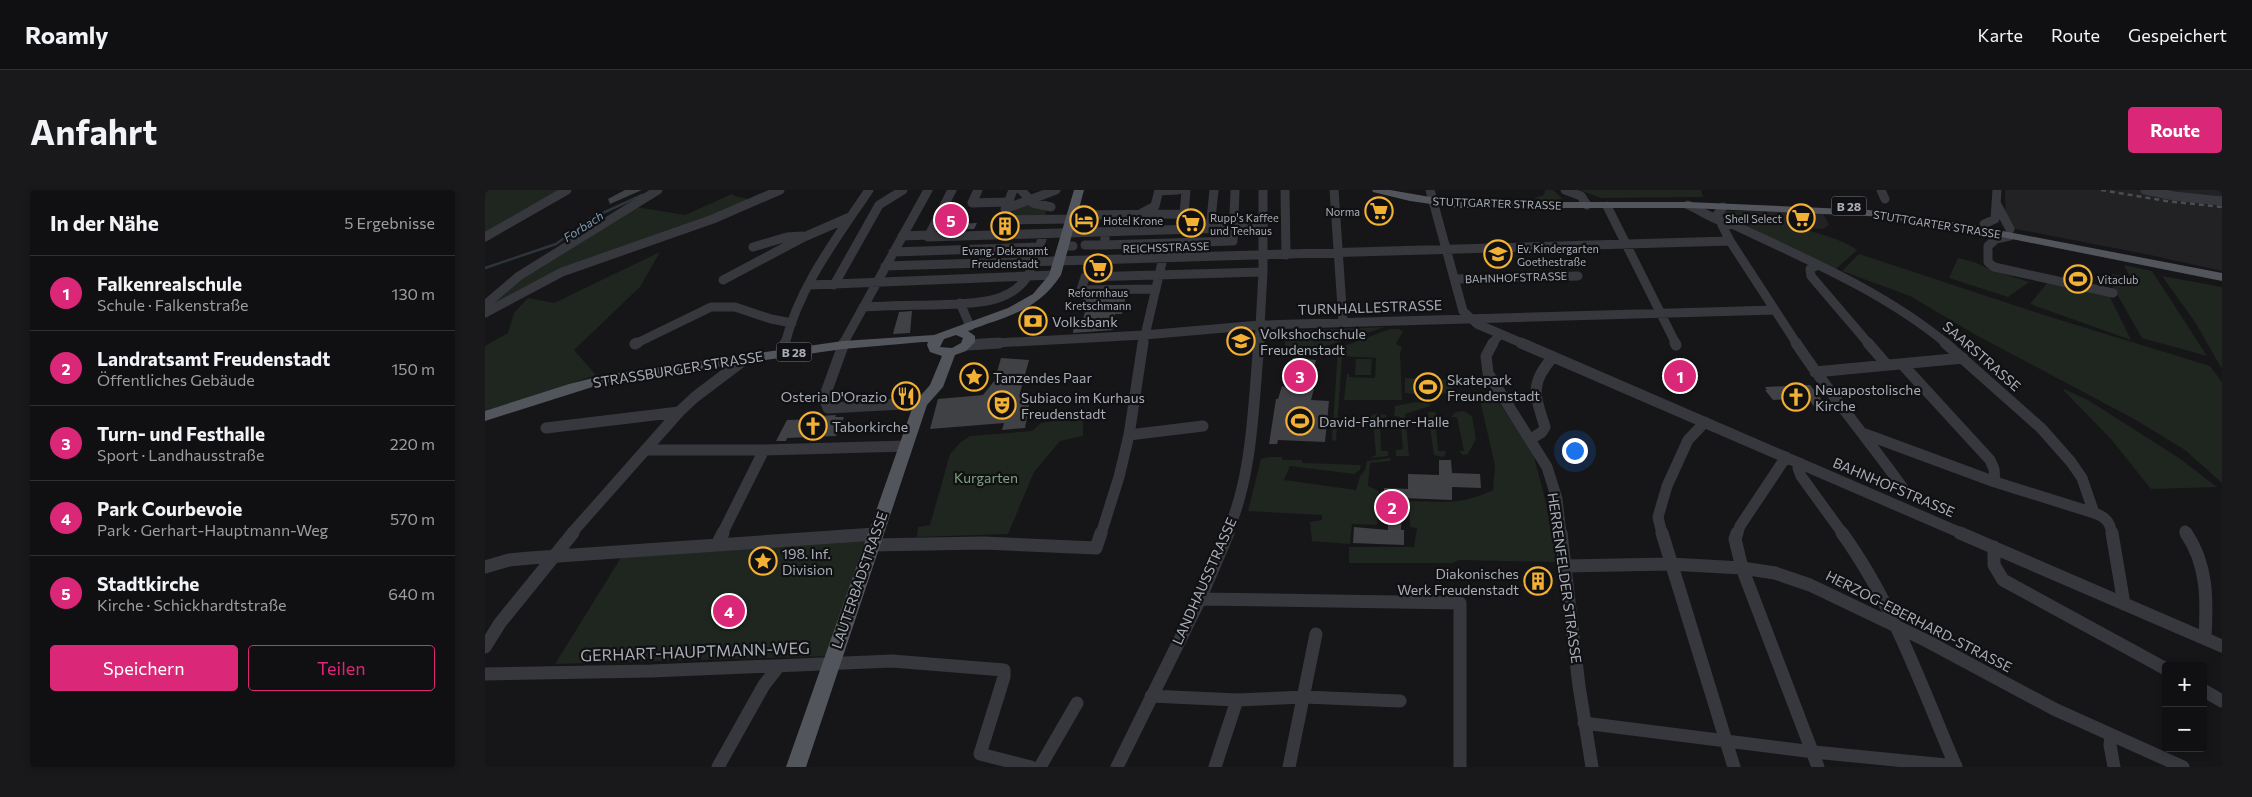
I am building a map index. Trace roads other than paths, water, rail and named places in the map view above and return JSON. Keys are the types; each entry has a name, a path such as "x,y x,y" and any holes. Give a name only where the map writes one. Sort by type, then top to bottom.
{"main road":[{"name":"B 28","path":"942,348 996,317 1034,299 1049,287 1060,261 1069,246 1067,233 1079,190"},
{"name":"STUTTGARTER STRASSE","path":"1377,190 1435,202 1607,206 1688,205 1869,213 1984,228"},
{"name":"B 28","path":"1688,205 1713,201"},
{"name":"STUTTGARTER STRASSE","path":"1587,205 1599,203 1713,201 1876,208 2222,271"},
{"name":"STUTTGARTER STRASSE","path":"2010,233 2222,277"},
{"name":"B 28","path":"942,348 945,334 966,335"},
{"name":"STRASSBURGER STRASSE","path":"485,416 567,389 605,379 843,345 923,338 942,348"},
{"name":"LAUTERBADSTRASSE","path":"795,767 873,539 942,348"}],"street":[{"path":"485,237 567,190"},
{"path":"485,305 519,276 658,190"},
{"path":"485,313 562,272 713,219 779,190"},
{"path":"783,353 791,323 809,285 869,190"},
{"path":"834,285 877,208 903,190"},
{"path":"923,399 871,406 828,408 824,398 843,345 928,190"},
{"path":"928,236 952,190"},
{"path":"977,203 978,190"},
{"path":"977,203 987,190"},
{"path":"994,235 1013,190"},
{"path":"1021,190 1028,200 1038,205 1051,207"},
{"path":"977,203 1007,205 1055,190"},
{"path":"1142,213 1155,206 1159,190 1178,190"},
{"path":"1001,220 1142,213 1184,214 1186,190"},
{"path":"1210,229 1214,190"},
{"path":"1085,245 1233,241 1235,190"},
{"name":"LANDHAUSSTRASSE","path":"1117,767 1200,599 1227,536 1243,484 1249,454 1260,325 1263,272 1263,190"},
{"path":"1285,190 1286,255"},
{"path":"1334,190 1343,322"},
{"name":"BAHNHOFSTRASSE","path":"1430,190 1431,198 1435,202 1463,311 1468,318 1499,335 2222,646"},
{"path":"1564,190 1581,196 1587,205"},
{"path":"1564,190 1572,197 1575,205"},
{"path":"1881,190 1885,199"},
{"path":"1997,190 1994,221 1984,228 1988,262 2002,270 2113,293"},
{"path":"2145,190 2174,196 2222,201"},
{"path":"1987,246 1996,239 2010,233 1996,203"},
{"name":"B 28","path":"1688,205 1702,210 1719,222"},
{"path":"1607,206 1676,345"},
{"path":"1723,207 1717,215 1730,241 1815,372 1903,488"},
{"path":"857,208 877,208"},
{"path":"723,280 804,237 850,218"},
{"name":"SAARSTRASSE","path":"1719,222 1733,225 1817,265 1895,306 1963,358 2041,428 2071,462 2082,478 2094,513 2103,516 2110,523 2124,604"},
{"path":"902,236 1043,234 1263,227"},
{"path":"1103,246 1106,232"},
{"path":"893,252 1039,247 1043,234"},
{"path":"753,247 787,237 804,237"},
{"name":"REICHSSTRASSE","path":"885,266 1730,241"},
{"path":"485,567 509,560 552,556 717,545 873,539 930,542 1004,542 1096,548 1119,477 1129,435 1144,335 1163,258"},
{"path":"863,307 976,302 1007,294 1019,287 1028,276 1034,261"},
{"path":"1817,265 1810,269 1811,276 1887,365"},
{"path":"1156,289 1081,290 1085,277 1263,272"},
{"path":"809,285 1055,275"},
{"name":"BAHNHOFSTRASSE","path":"1455,279 1578,276"},
{"path":"960,303 966,335"},
{"path":"635,344 711,307 725,305 743,308 779,322 791,323"},
{"name":"TURNHALLESTRASSE","path":"966,335 1144,335 1260,325 1775,310"},
{"name":"HERRENFELDER STRASSE","path":"1499,335 1489,349 1485,365 1491,380 1547,467 1557,499 1591,767"},
{"path":"1531,440 1542,432 1545,427 1534,390 1535,379 1539,371 1553,357"},
{"path":"1815,372 1963,358"},
{"path":"485,647 500,623 552,556 679,412 695,397 744,360"},
{"path":"1902,364 1989,460 1994,469 1995,482"},
{"path":"546,428 679,412"},
{"path":"1705,422 1688,440 1667,486 1658,517 1670,564 1734,767"},
{"path":"1129,435 1203,426"},
{"path":"1863,433 1995,482 2094,513"},
{"path":"645,450 764,450 907,446"},
{"path":"717,545 764,450"},
{"path":"1786,457 1740,526 1735,539 1742,568 1819,767"},
{"path":"1584,723 1814,752 1956,767 1896,627 1858,553 1801,476 1798,468 1800,463"},
{"path":"2185,531 2203,566 2207,589 2205,638"},
{"path":"1994,547 1993,557 1996,572 2003,580 2162,668"},
{"name":"HERZOG-EBERHARD-STRASSE","path":"1564,566 1670,564 1742,568 1775,573 1851,602 2053,709 2183,767"},
{"path":"1200,599 1460,604 1460,767"},
{"path":"1289,767 1316,634"},
{"name":"GERHART-HAUPTMANN-WEG","path":"485,674 651,671 892,661 949,664 1004,670 1004,677 979,754 1031,767"},
{"path":"719,767 764,685 779,666"},
{"path":"2207,692 2222,701"},
{"path":"1151,696 1237,700 1304,697 1400,701"},
{"path":"1215,767 1237,700"},
{"path":"1040,767 1077,703"},
{"path":"2111,736 2109,746 2114,767"}],"waterway":[{"name":"Forbach","path":"485,268 556,244 592,218 642,195"}],"railway":[{"path":"2101,190 2166,201 2222,207"}],"place":[{"name":"Norma","path":"1379,211"},
{"name":"Shell Select","path":"1801,218"},
{"name":"Stadtkirche","path":"951,220"},
{"name":"Hotel Krone","path":"1084,220"},
{"name":"Rupp's Kaffee und Teehaus","path":"1191,223"},
{"name":"Evang. Dekanamt Freudenstadt","path":"1005,226"},
{"name":"Ev. Kindergarten Goethestraße","path":"1498,254"},
{"name":"Reformhaus Kretschmann","path":"1098,268"},
{"name":"Vitaclub","path":"2078,279"},
{"name":"Volksbank","path":"1033,321"},
{"name":"Volkshochschule Freudenstadt","path":"1241,341"},
{"name":"Turn- und Festhalle","path":"1300,376"},
{"name":"Falkenrealschule","path":"1680,376"},
{"name":"Tanzendes Paar","path":"974,377"},
{"name":"Skatepark Freundenstadt","path":"1428,387"},
{"name":"Osteria D'Orazio","path":"906,396"},
{"name":"Neuapostolische Kirche","path":"1796,397"},
{"name":"Subiaco im Kurhaus Freudenstadt","path":"1002,405"},
{"name":"David-Fahrner-Halle","path":"1300,421"},
{"name":"Taborkirche","path":"813,426"},
{"name":"Landratsamt Freudenstadt","path":"1392,507"},
{"name":"198. Inf. Division","path":"763,561"},
{"name":"Diakonisches Werk Freudenstadt","path":"1538,581"},
{"name":"Park Courbevoie","path":"729,611"}],"park label":[{"name":"Kurgarten","path":"986,477"}]}
